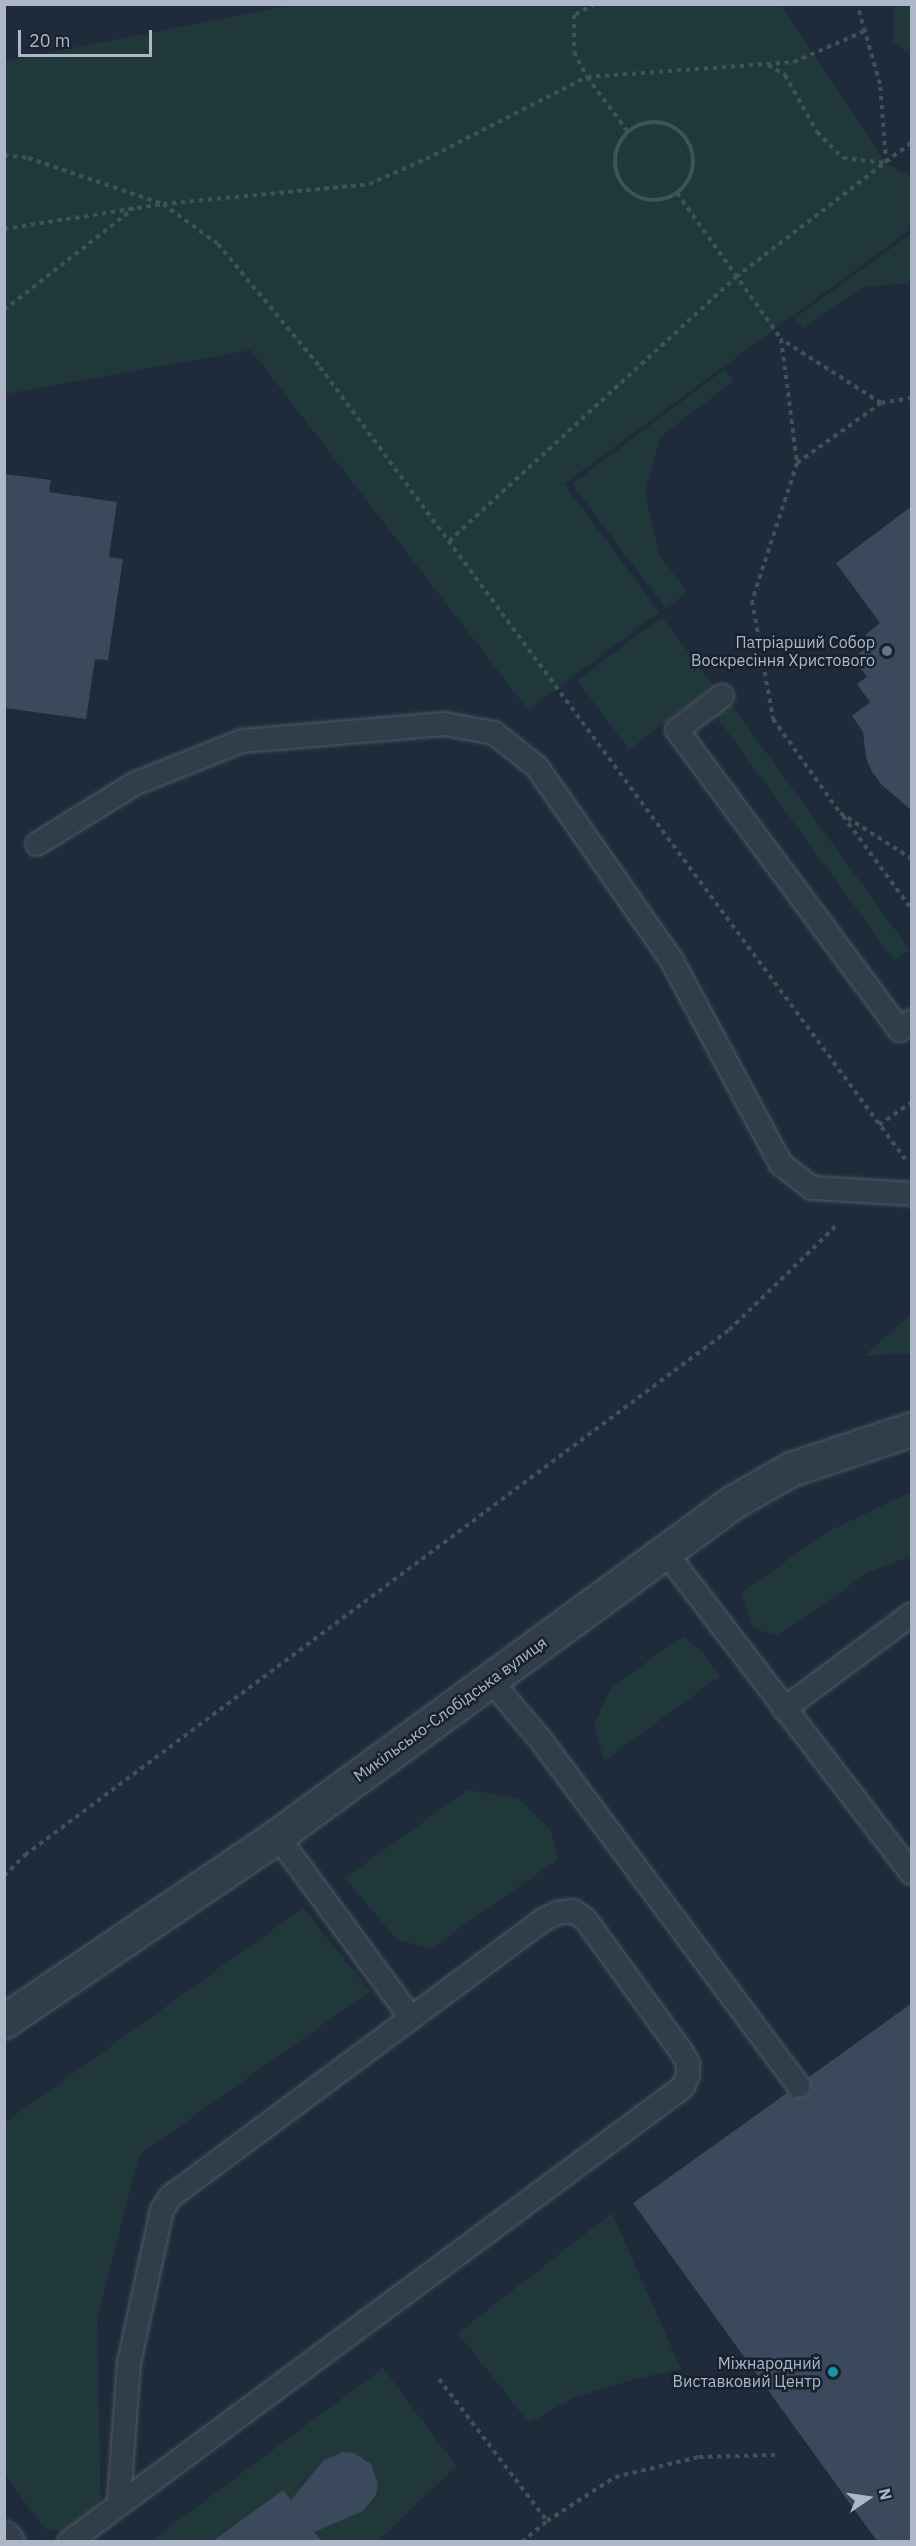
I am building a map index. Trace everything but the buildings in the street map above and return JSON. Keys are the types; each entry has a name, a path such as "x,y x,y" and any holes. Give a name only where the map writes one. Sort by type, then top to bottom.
{"street":[{"name":"Микільсько-Слобідська вулиця","path":"4,2022 277,1836 733,1502 791,1469 912,1429"}],"lane":[{"path":"722,696 677,730 908,1033"},
{"path":"37,844 134,784 242,741 444,724 494,733 537,767 671,959 781,1164 812,1188 912,1194"},
{"path":"666,1553 912,1874"},
{"path":"784,1709 912,1614"},
{"path":"490,1680 540,1739 798,2085"},
{"path":"277,1836 411,2018"},
{"path":"69,2541 683,2087 688,2075 688,2063 681,2051 585,1919 573,1911 557,1913 543,1920 171,2196 162,2210 129,2362 118,2503"}],"path":[{"path":"595,4 574,15 574,52 587,77 628,132"},
{"path":"858,4 880,84 886,163"},
{"path":"4,229 163,204 369,184 426,159 587,77 794,62 865,30"},
{"path":"767,64 785,75 818,132 843,158 886,163"},
{"path":"663,123 684,136 693,159 692,172 687,183 677,193 666,199 652,201 639,198 619,181 615,168 615,155 619,142 628,132 639,125 663,123"},
{"path":"449,541 736,277 912,142"},
{"path":"4,155 28,158 163,204 218,244 320,367 912,1168"},
{"path":"677,193 781,339 881,403"},
{"path":"4,310 135,208"},
{"path":"781,339 797,463 752,601 773,719 912,910"},
{"path":"797,463 881,403 912,399"},
{"path":"840,813 912,859"},
{"path":"879,1125 912,1102"},
{"path":"4,1876 26,1855 729,1330 871,1193"},
{"path":"439,2379 547,2521"},
{"path":"522,2541 547,2521 615,2477 699,2457 775,2455"}],"green space":[{"path":"293,5 781,5 886,163 911,177 911,229 564,484 659,612 528,710 251,350 5,394 5,61"},
{"path":"894,5 911,5 911,55 893,42"},
{"path":"911,234 911,283 863,287 803,329 795,318"},
{"path":"725,369 734,381 660,437 645,493 659,554 687,592 666,608 572,484"},
{"path":"662,617 714,686 629,749 577,681"},
{"path":"731,704 910,950 894,961 716,715"},
{"path":"911,1314 911,1353 864,1356"},
{"path":"911,1492 911,1556 869,1572 777,1636 753,1628 742,1593 825,1533"},
{"path":"683,1636 704,1654 720,1676 604,1761 594,1724 612,1687"},
{"path":"468,1790 518,1798 551,1830 558,1859 430,1949 396,1939 345,1878"},
{"path":"303,1908 370,1991 139,2155 97,2319 101,2509 79,2532 44,2529 5,2474 4,2123"},
{"path":"612,2213 681,2369 635,2379 573,2398 529,2423 458,2333"},
{"path":"383,2368 456,2466 378,2541 149,2542"}],"place":[{"name":"Патріарший Собор Воскресіння Христового","path":"887,651"},
{"name":"Міжнародний Виставковий Центр","path":"833,2372"}]}
